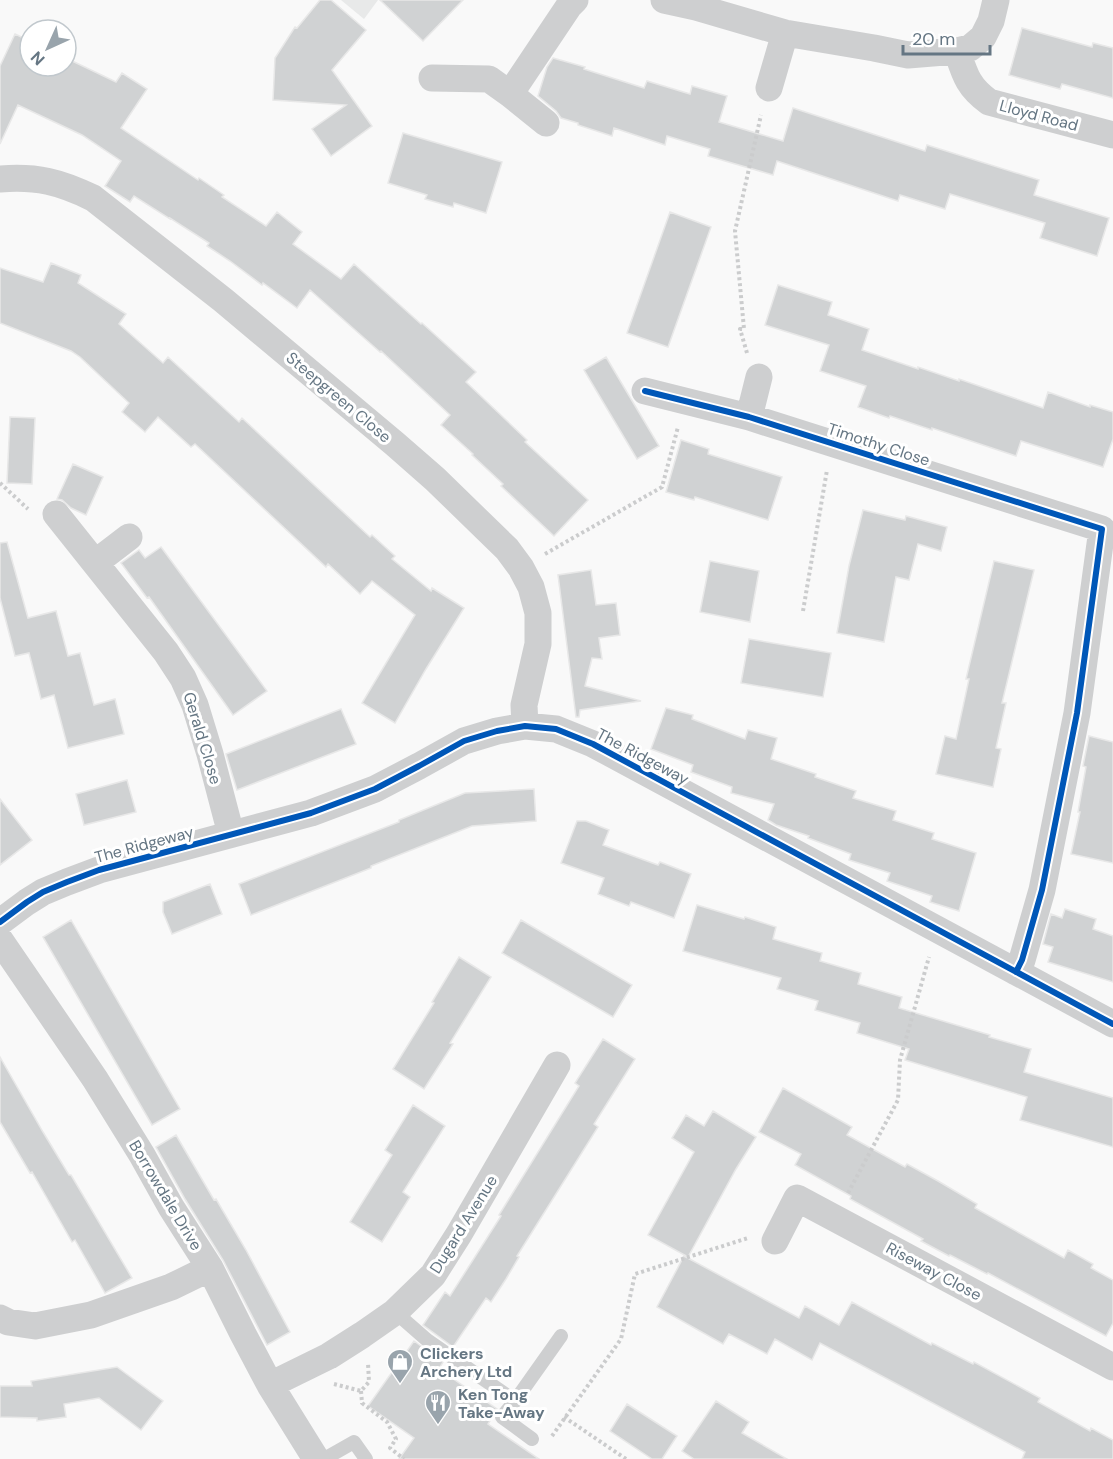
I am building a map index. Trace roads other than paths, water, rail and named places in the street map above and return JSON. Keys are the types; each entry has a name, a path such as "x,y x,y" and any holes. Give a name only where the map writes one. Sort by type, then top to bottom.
{"street":[{"path":"510,94 575,0"},
{"path":"664,0 785,33 908,55 970,48 983,37 991,21 996,0"},
{"path":"769,88 785,33"},
{"name":"Lloyd Road","path":"957,51 965,77 977,93 989,102 1113,135"},
{"path":"432,78 489,79 546,123"},
{"name":"Steepgreen Close","path":"0,179 21,177 43,179 71,187 93,198 223,300 411,458 507,549 531,587 538,613 538,644 524,705 525,726"},
{"path":"749,417 759,377"},
{"name":"Timothy Close","path":"645,390 749,417 1108,530 1077,713 1042,890 1022,960 1016,972"},
{"name":"Gerald Close","path":"56,514 166,652 183,678 195,705 231,834"},
{"path":"95,563 129,537"},
{"name":"The Ridgeway","path":"0,922 44,892 99,870 311,813 375,789 464,741 497,731 525,726 556,729 593,744 1113,1024"},
{"name":"Borrowdale Drive","path":"0,940 101,1089 142,1155 171,1207 210,1268 270,1385 316,1459"},
{"name":"Dugard Avenue","path":"270,1385 328,1356 395,1312 433,1275 557,1065"},
{"name":"Riseway Close","path":"775,1241 798,1198 1113,1367"},
{"path":"0,1318 9,1322 35,1326 91,1315 171,1287 210,1268"}],"lane":[{"path":"395,1312 427,1340 514,1401"},
{"path":"532,1439 502,1417 561,1336"},
{"path":"324,1459 354,1442 366,1459"}],"place":[{"name":"Clickers Archery Ltd","path":"400,1385"},
{"name":"Ken Tong Take-Away","path":"438,1426"}]}
